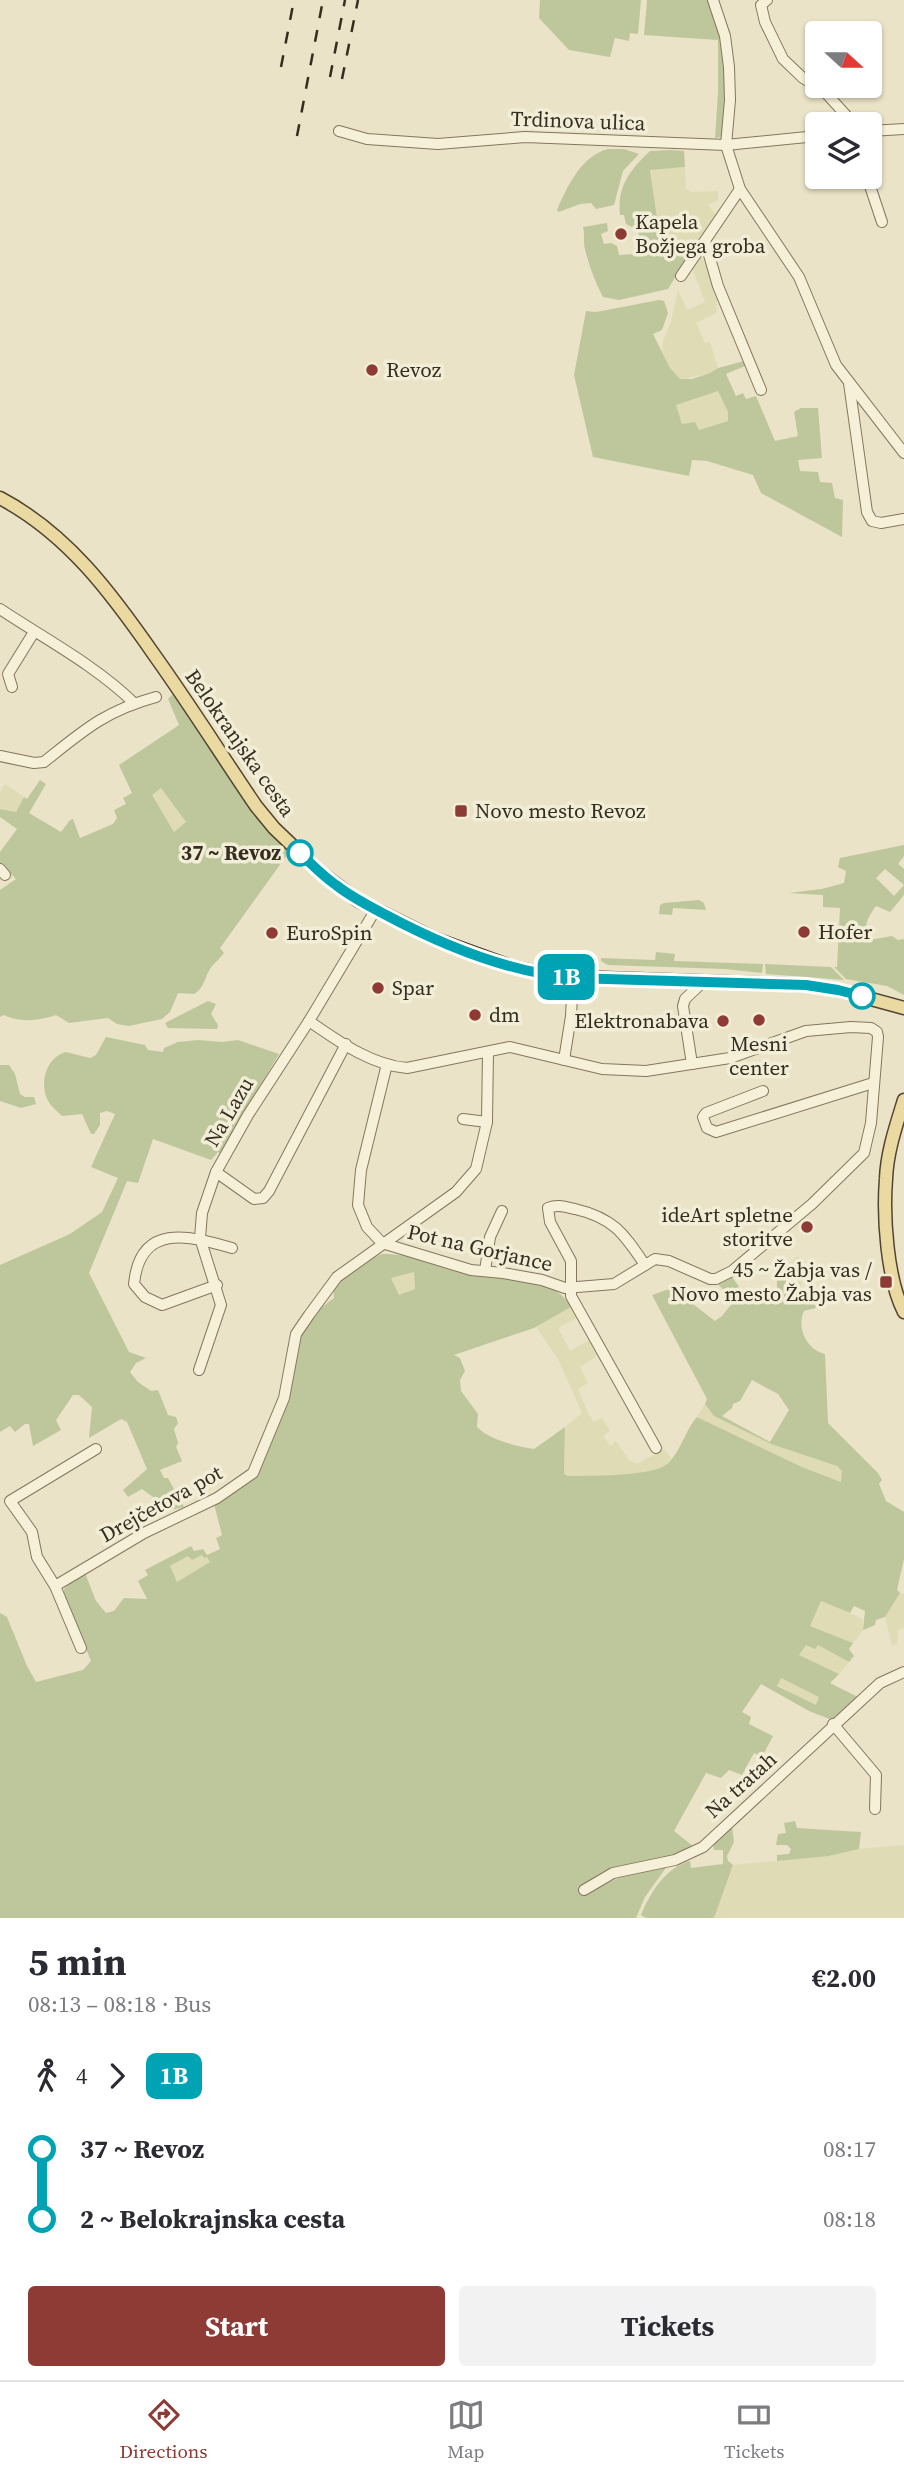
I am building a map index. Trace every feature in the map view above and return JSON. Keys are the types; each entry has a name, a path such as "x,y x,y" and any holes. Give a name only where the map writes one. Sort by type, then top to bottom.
{"main road":[{"name":"Belokranjska cesta","path":"0,498 52,531 75,552 128,618 256,806 274,828 336,886 376,909 422,933 482,957 532,971 573,978 806,985 838,990 904,1009"},
{"path":"904,1100 890,1150 886,1180 888,1253 897,1298 904,1312"}],"street":[{"path":"713,0 725,36 729,67 726,145 740,189 799,277 836,365 904,453"},
{"path":"767,0 761,5 765,22 783,60 824,92 843,112"},
{"path":"882,130 904,129"},
{"name":"Trdinova ulica","path":"339,131 367,139 438,144 524,137 726,145 805,137"},
{"path":"681,276 740,189"},
{"path":"871,189 882,222"},
{"path":"705,241 718,286 761,390"},
{"path":"849,383 867,512 872,521 881,523 904,519"},
{"path":"0,609 110,681 134,703"},
{"path":"12,687 8,674 34,632"},
{"path":"0,756 34,763 44,762 96,720 134,703 156,697"},
{"name":"Na Lazu","path":"346,1044 263,1198 254,1199 216,1172 248,1115 309,1021 376,909"},
{"path":"564,1060 571,1016 573,978"},
{"path":"692,1065 683,1006 685,999 703,982"},
{"path":"309,1021 387,1065 416,1068 510,1047 595,1068 646,1071 730,1058 806,1031 851,1027 871,1028 877,1032 871,1123 864,1153 812,1204 732,1271 710,1279 669,1261 655,1259 645,1265 621,1231 608,1221 592,1213 556,1205 548,1208 548,1213 571,1261 570,1287"},
{"path":"387,1065 361,1170 358,1205 367,1227 382,1243 456,1192 476,1169 487,1122 488,1052"},
{"path":"763,1091 706,1113 703,1117 707,1128 716,1132 873,1083"},
{"path":"463,1119 487,1122"},
{"path":"199,1370 221,1305 217,1285 200,1238 202,1213 216,1172"},
{"path":"485,1271 490,1237 502,1211"},
{"path":"217,1285 162,1305 145,1297 134,1284 136,1266 145,1249 160,1239 200,1238 232,1248"},
{"name":"Pot na Gorjance","path":"382,1243 471,1270 542,1280 559,1287 614,1284 645,1265"},
{"name":"Drejčetova pot","path":"55,1586 144,1533 217,1498 253,1473 284,1398 296,1334 337,1277 382,1243"},
{"name":"Pot na Gorjance","path":"570,1287 571,1296 656,1448"},
{"path":"81,1648 55,1586 37,1557 32,1532 10,1501 96,1449"},
{"name":"Na tratah","path":"584,1890 613,1872 675,1860 703,1847 880,1683 904,1672"},
{"path":"833,1724 876,1776 875,1809"}],"shaded area":[{"path":"685,167 686,189 692,192 718,191 718,200 708,205 716,215 689,255 690,252 679,243 660,238 650,169"},
{"path":"700,251 717,297 716,313 696,323 705,343 710,342 718,368 710,373 680,380 671,370 662,351 663,341 678,290 687,310 705,302 691,265"},
{"path":"718,390 728,412 728,421 699,430 682,424 676,405"},
{"path":"5,784 24,797 16,812 0,809 0,792"},
{"path":"162,788 186,822 174,832 151,795"},
{"path":"796,1257 800,1257 802,1296 795,1298 789,1297 786,1267"},
{"path":"414,1272 415,1290 399,1295 391,1278"},
{"path":"571,1307 577,1318 558,1328 570,1351 589,1340 598,1355 580,1367 588,1383 578,1389 589,1415 594,1422 602,1418 610,1431 603,1436 610,1446 616,1441 629,1460 637,1464 664,1449 671,1458 665,1466 634,1474 564,1474 565,1427 582,1413 558,1359 536,1327"},
{"path":"705,1404 714,1416 771,1444 837,1466 842,1471 842,1482 802,1467 697,1417"},
{"path":"202,1555 211,1562 177,1582 169,1566 188,1556"},
{"path":"900,1593 904,1594 904,1628 898,1630 897,1644 892,1646 885,1617"},
{"path":"821,1601 863,1619 863,1630 853,1643 810,1626"},
{"path":"806,1644 818,1645 849,1662 839,1674 799,1655"},
{"path":"781,1677 820,1697 816,1706 777,1685"},
{"path":"904,1845 904,1918 714,1918 733,1865 829,1856 859,1849"}],"green space":[{"path":"540,0 641,0 638,34 630,33 629,41 615,38 610,57 569,50 539,18"},
{"path":"647,0 710,0 719,26 729,30 734,98 724,137 715,138 718,40 644,35"},
{"path":"608,149 624,149 639,154 623,171 614,205 596,209 591,203 580,204 559,212 557,210 570,182 583,165 590,158"},
{"path":"650,151 684,151 685,167 650,170 660,238 679,243 690,252 689,255 668,289 619,300 603,297 592,274 584,246 583,227 607,223 608,231 601,234 604,244 617,246 619,255 634,254 640,240 638,230 626,224 624,215 620,215 623,187 636,165"},
{"path":"664,301 668,313 662,330 653,334 670,368 680,379 692,379 744,361 745,366 726,374 736,396 743,393 746,399 756,396 775,441 798,436 794,412 801,408 818,408 822,458 798,460 800,471 818,472 820,482 832,483 835,498 843,500 842,537 761,493 753,475 707,461 692,460 689,476 593,457 574,375 586,311 596,312","holes":["718,391 728,412 728,421 699,430 695,422 682,424 676,405"]},
{"path":"175,692 292,848 220,948 224,953 212,966 200,988 194,994 178,993 170,1012 162,1019 129,1026 117,1024 108,1018 69,1023 56,1015 30,1020 4,1015 0,1017 0,890 16,879 0,863 0,852 17,829 0,817 0,809 16,812 24,797 27,799 40,780 46,784 29,813 61,832 73,819 80,838 113,824 117,818 114,810 126,804 123,798 132,793 119,765 179,725 168,699","holes":["161,788 186,822 174,832 152,795"]},
{"path":"904,845 904,856 898,864 904,869 904,885 904,895 890,912 876,906 866,926 870,940 892,936 898,940 904,939 904,995 887,986 846,979 834,967 837,967 840,908 823,907 823,895 789,893 844,883 846,871 838,867 840,858","holes":["885,869 904,885 894,896 876,878"]},
{"path":"699,900 704,903 706,910 673,908 672,915 659,914 660,905 664,903"},
{"path":"656,952 675,954 674,961 763,964 762,973 608,965 601,961 601,958 655,960"},
{"path":"765,964 831,967 844,980 766,974"},
{"path":"208,1001 216,1004 211,1014 218,1025 217,1029 168,1028 165,1023"},
{"path":"106,1037 145,1045 148,1050 163,1052 164,1048 178,1042 238,1040 279,1054 220,1153 211,1160 153,1139 138,1183 127,1181 89,1273 129,1352 146,1358 136,1363 130,1372 151,1391 158,1390 168,1415 176,1417 176,1447 182,1461 160,1470 164,1478 168,1478 184,1507 171,1510 142,1489 128,1497 123,1490 147,1469 127,1422 121,1419 89,1438 92,1407 79,1395 73,1395 56,1420 61,1430 33,1446 29,1424 15,1432 10,1426 0,1432 0,1265 70,1234 102,1212 118,1178 91,1167 115,1114 107,1111 100,1113 100,1125 94,1134 91,1134 82,1114 62,1116 50,1104 44,1089 46,1073 53,1060 66,1052 90,1058 96,1055"},
{"path":"0,1065 9,1065 15,1074 20,1094 34,1097 36,1104 21,1108 0,1101"},
{"path":"382,1254 430,1261 461,1272 537,1282 562,1296 571,1307 534,1328 454,1355 460,1358 465,1371 460,1380 461,1391 478,1414 477,1427 496,1439 534,1449 565,1427 564,1474 568,1476 621,1474 659,1468 672,1459 697,1417 802,1467 841,1482 842,1471 837,1466 771,1444 714,1416 705,1404 707,1399 652,1295 675,1287 715,1321 734,1301 716,1282 730,1274 742,1291 775,1304 780,1294 777,1291 777,1279 786,1280 789,1297 822,1295 823,1306 804,1311 801,1324 808,1343 825,1354 828,1423 878,1473 886,1501 904,1512 904,1559 897,1590 900,1593 885,1617 863,1630 865,1611 854,1606 850,1613 821,1601 810,1626 853,1643 849,1649 854,1656 849,1662 818,1645 815,1649 806,1645 799,1655 839,1674 830,1683 858,1697 832,1720 809,1711 761,1684 742,1712 751,1717 749,1724 773,1736 762,1757 754,1753 742,1775 729,1770 721,1778 706,1773 674,1831 694,1847 667,1858 611,1869 588,1893 632,1871 668,1865 645,1897 636,1918 0,1918 0,1613 7,1617 36,1682 83,1670 91,1661 64,1595 64,1589 76,1577 85,1573 96,1601 106,1613 114,1611 124,1598 147,1599 138,1581 148,1575 145,1570 191,1546 194,1551 203,1549 207,1555 220,1549 216,1538 222,1535 214,1504 242,1488 263,1464 294,1349 310,1316 334,1298 334,1290 343,1276 358,1265","holes":["414,1272 415,1289 399,1295 391,1278","752,1380 778,1394 789,1410 770,1442 722,1416 733,1404 740,1401","202,1555 210,1562 177,1582 170,1566 188,1556 192,1560","781,1678 819,1697 816,1705 777,1686"]},
{"path":"734,1820 740,1822 732,1826 734,1842 727,1856 733,1865 714,1918 646,1918 641,1915 654,1890 666,1875 681,1864 690,1861 691,1868 723,1864 723,1850 714,1850 713,1840"},
{"path":"795,1821 797,1828 861,1832 859,1849 829,1856 777,1861 777,1855 789,1854 791,1849 787,1845 776,1845 778,1834 786,1833 784,1823"}],"railway":[{"path":"281,67 294,0"},
{"path":"297,136 323,0"},
{"path":"330,77 345,0"},
{"path":"342,79 358,0"}],"bus line":[{"name":"1B","path":"300,853 320,873 357,900 412,928 510,967 573,978 806,985 862,996"}],"place":[{"name":"Kapela Božjega groba","path":"621,234"},
{"name":"Revoz","path":"372,370"},
{"name":"Novo mesto Revoz","path":"461,811"},
{"name":"37 ~ Revoz","path":"300,853"},
{"name":"Hofer","path":"804,932"},
{"name":"EuroSpin","path":"272,933"},
{"name":"Spar","path":"378,988"},
{"name":"dm","path":"475,1015"},
{"name":"Mesni center","path":"759,1020"},
{"name":"Elektronabava","path":"723,1021"},
{"name":"ideArt spletne storitve","path":"807,1227"},
{"name":"45 ~ Žabja vas / Novo mesto Žabja vas","path":"886,1282"}]}
